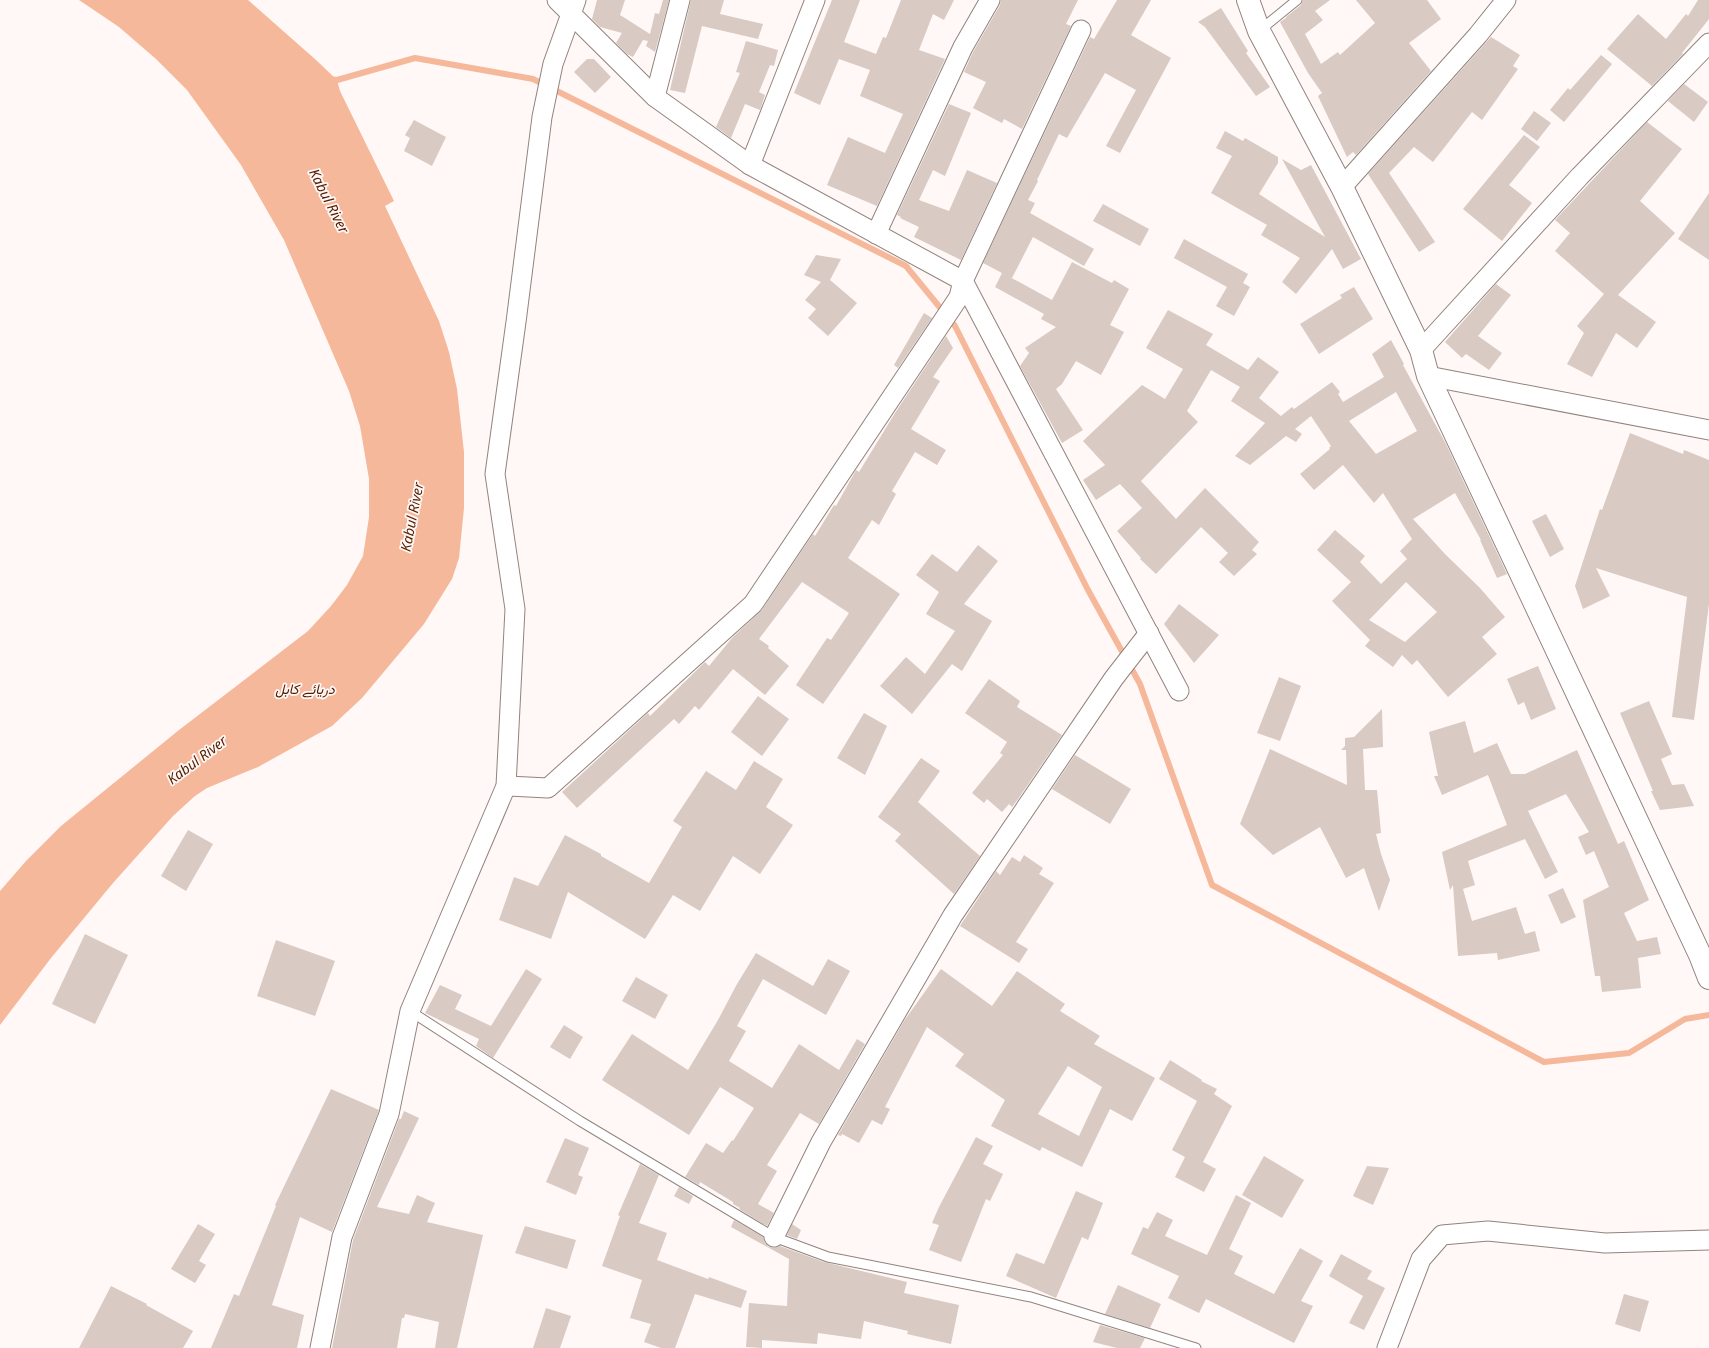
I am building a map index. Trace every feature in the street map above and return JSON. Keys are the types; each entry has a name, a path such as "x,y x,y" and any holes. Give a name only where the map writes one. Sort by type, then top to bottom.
{"street":[{"path":"557,0 574,8 655,97 750,165 876,234 961,289 1149,633 1179,691"},
{"path":"655,97 680,0"},
{"path":"750,165 815,0"},
{"path":"876,234 963,47 990,0"},
{"path":"1248,0 1258,31 1342,187 1421,350 1428,376 1700,955 1709,978"},
{"path":"1342,187 1478,35 1506,0"},
{"path":"320,1348 342,1237 389,1114 410,1011 506,786 515,609 495,474 542,117 553,64 574,8"},
{"path":"506,786 548,788 753,604 943,322 961,289 1081,30"},
{"path":"1421,350 1580,176 1709,43"},
{"path":"1428,376 1709,430"},
{"path":"774,1237 821,1142 953,915 1114,678 1135,649 1149,633"},
{"path":"1387,1348 1421,1260 1442,1236 1488,1231 1605,1243 1709,1240"}],"lane":[{"path":"1258,31 1297,0"},
{"path":"410,1011 580,1121 774,1237 828,1257 1031,1297 1196,1348"}],"water":[{"path":"79,0 248,0 337,80 340,91 394,201 385,206 439,321 449,352 457,389 464,452 464,508 459,558 452,579 424,624 362,698 332,726 258,767 207,788 195,796 173,816 113,883 51,958 0,1025 0,891 26,861 61,826 179,730 308,631 331,606 347,585 363,556 369,517 369,479 360,426 349,391 284,240 241,165 187,90 156,59 119,27"}],"building":[{"path":"597,0 625,0 620,15 650,34 655,13 659,14 663,0 669,0 655,52 646,46 648,41 643,40 633,57 627,54 616,43 622,33 600,27 592,19"},
{"path":"691,0 724,0 720,14 763,24 758,39 702,26 685,93 670,90"},
{"path":"832,0 860,0 844,42 876,54 883,37 886,38 901,0 954,0 944,20 933,14 919,50 945,59 877,206 827,185 848,137 885,153 903,114 860,96 870,70 839,59 820,105 794,93"},
{"path":"1001,0 1078,0 1066,24 1071,26 1022,129 1004,119 1002,123 973,108 986,82 964,72 973,52 1000,5"},
{"path":"1117,0 1151,0 1131,35 1171,58 1120,153 1106,146 1136,90 1105,73 1067,138 1059,134 1028,200 1035,203 1030,213 1094,249 1084,266 1033,237 1012,278 1008,276 1052,300 1072,262 1112,283 1114,280 1129,289 1110,325 1124,332 1101,375 1076,361 1062,384 1056,389 1083,430 1062,443 1020,366 1029,353 1025,348 1056,327 1041,319 1044,314 995,287 1002,273 983,263 1090,37 1094,39"},
{"path":"1303,0 1330,0 1315,11 1323,20 1305,34 1321,64 1338,52 1340,55 1375,23 1356,0 1427,0 1441,19 1409,43 1431,71 1356,155 1353,152 1347,157 1318,96 1322,93 1308,73 1280,22 1301,5"},
{"path":"1698,0 1709,0 1709,19 1682,53 1683,54 1652,86 1607,49 1638,14 1666,39 1686,14 1688,16"},
{"path":"1221,8 1248,51 1246,53 1270,87 1256,96 1205,27 1198,22"},
{"path":"1491,37 1520,55 1513,66 1518,69 1482,120 1472,112 1433,162 1414,147 1389,173 1435,242 1419,252 1368,174"},
{"path":"746,41 778,50 774,66 770,65 759,92 765,95 760,110 745,104 731,138 716,127 740,73 736,72"},
{"path":"1601,55 1612,64 1564,122 1550,110 1568,88 1570,90"},
{"path":"587,59 594,59 611,77 595,93 574,72"},
{"path":"1684,84 1708,102 1694,122 1668,101"},
{"path":"949,104 971,113 945,176 933,170 919,200 949,211 967,170 997,183 961,260 914,237 919,227 897,215"},
{"path":"1534,111 1551,123 1537,141 1521,129"},
{"path":"414,120 446,137 432,166 404,151 410,138 405,135"},
{"path":"1647,122 1682,149 1640,201 1675,233 1618,295 1656,322 1637,348 1616,333 1592,377 1567,364 1584,333 1577,326 1604,294 1555,251 1570,233 1555,220"},
{"path":"1225,131 1243,141 1245,138 1278,157 1278,163 1259,194 1325,237 1282,159 1301,170 1311,165 1361,259 1343,269 1332,249 1296,294 1282,282 1300,258 1261,235 1267,225 1211,193 1232,156 1216,148"},
{"path":"1524,135 1540,147 1509,185 1532,203 1502,241 1463,209"},
{"path":"1709,193 1709,260 1678,239"},
{"path":"1103,204 1149,229 1140,246 1093,221"},
{"path":"1184,239 1248,274 1243,283 1250,287 1234,316 1216,306 1227,287 1174,258"},
{"path":"816,255 841,259 830,280 857,303 828,336 808,318 816,309 805,300 821,282 804,275"},
{"path":"1496,284 1511,295 1478,336 1502,353 1489,370 1466,354 1462,358 1445,342"},
{"path":"1354,287 1373,319 1319,354 1300,324 1342,298 1340,295"},
{"path":"1168,310 1213,334 1206,345 1248,370 1258,357 1279,372 1259,398 1281,416 1292,407 1294,409 1332,382 1340,392 1338,394 1343,402 1384,377 1372,354 1391,340 1446,444 1507,574 1497,578 1481,540 1455,493 1413,519 1445,554 1480,588 1505,617 1482,637 1497,654 1448,697 1417,660 1412,665 1402,655 1393,667 1365,646 1370,640 1332,601 1351,582 1317,550 1335,530 1365,556 1360,562 1381,584 1407,559 1400,551 1412,539 1383,493 1374,503 1343,465 1314,490 1300,474 1330,449 1329,448 1331,446 1311,416 1295,429 1302,434 1296,442 1286,436 1250,465 1235,456 1265,423 1231,401 1240,387 1211,370 1187,411 1198,422 1141,481 1176,519 1205,488 1259,542 1252,550 1257,554 1234,576 1219,562 1228,553 1201,527 1156,574 1140,559 1141,558 1117,531 1142,508 1120,484 1096,500 1083,480 1105,465 1083,441 1142,385 1165,399 1183,369 1146,348","holes":["1396,392 1417,431 1376,454 1349,421","1406,582 1437,612 1405,642 1369,620"]},
{"path":"924,313 932,318 898,368 894,365"},
{"path":"946,336 953,348 933,377 940,381 911,429 946,450 937,465 915,452 892,491 896,494 879,525 872,520 848,558 900,594 823,704 796,685 827,638 831,640 849,613 802,582 759,639 769,646 768,648 789,666 765,695 733,669 699,710 695,706 679,724 674,719 577,808 562,792 648,713 650,716 705,662 709,666 732,638 762,610 813,534 815,536 834,505 836,506 856,470 859,472 895,413"},
{"path":"1630,433 1683,454 1684,450 1709,460 1709,604 1694,720 1672,717 1687,597 1596,568 1610,596 1583,609 1575,586 1600,509 1602,510"},
{"path":"1546,514 1564,549 1550,557 1532,521"},
{"path":"978,545 998,561 964,604 992,621 962,671 952,664 912,714 880,686 906,657 925,674 955,631 926,614 939,592 916,575 932,554 957,572"},
{"path":"1179,604 1219,635 1194,663 1164,624"},
{"path":"1538,666 1556,709 1531,720 1524,702 1518,705 1507,679"},
{"path":"1279,677 1301,686 1280,741 1257,733"},
{"path":"989,679 1020,701 1017,707 1062,735 1016,802 1012,807 1009,804 1002,812 987,799 984,803 972,793 1003,755 1000,753 1007,742 965,713"},
{"path":"758,696 789,719 762,756 731,732"},
{"path":"1649,701 1672,754 1661,759 1672,785 1684,784 1694,806 1660,810 1651,791 1653,791 1620,713"},
{"path":"1382,709 1383,747 1363,749 1365,790 1377,790 1381,833 1376,834 1390,880 1379,911 1364,868 1346,878 1320,827 1273,855 1240,824 1270,749 1347,785 1346,750 1341,750 1345,746 1345,738 1354,737"},
{"path":"864,713 887,726 865,775 837,758"},
{"path":"1465,721 1474,753 1497,743 1511,774 1525,774 1577,750 1618,844 1624,841 1649,900 1624,913 1637,941 1657,937 1661,954 1638,958 1641,988 1602,992 1600,976 1595,976 1583,900 1609,887 1594,851 1586,855 1578,837 1589,832 1566,794 1528,811 1558,872 1545,879 1525,839 1468,861 1475,885 1463,889 1472,921 1516,907 1525,934 1535,931 1540,951 1498,960 1497,953 1458,956 1453,885 1450,890 1442,852 1507,825 1488,775 1442,795 1434,776 1438,776 1429,732"},
{"path":"1075,755 1131,789 1110,824 1052,789"},
{"path":"921,758 940,771 918,802 980,856 954,894 895,841 901,834 878,817"},
{"path":"754,761 783,779 766,807 793,825 760,874 733,856 700,911 673,895 645,939 568,892 551,939 499,920 514,877 538,886 565,835 601,854 601,856 649,883 682,827 673,821 706,771 736,790"},
{"path":"188,830 213,844 186,891 161,876"},
{"path":"1024,855 1043,868 1039,874 1054,883 1016,942 1028,949 1019,963 960,926 996,871 1000,875 1012,857 1020,862"},
{"path":"1563,888 1576,917 1561,924 1548,895"},
{"path":"85,934 128,955 95,1024 52,1004"},
{"path":"276,940 335,961 315,1016 257,996"},
{"path":"756,953 813,986 828,959 850,971 826,1015 763,979 737,1026 746,1031 729,1061 772,1088 799,1044 839,1070 857,1039 865,1044 819,1124 800,1113 767,1165 777,1171 758,1204 774,1213 767,1226 739,1209 740,1208 733,1204 733,1202 700,1182 699,1185 685,1177 706,1143 723,1153 732,1140 733,1141 754,1108 720,1087 689,1135 602,1080 632,1034 688,1070"},
{"path":"526,969 542,979 493,1058 476,1046 479,1039 425,1013 440,985 462,995 455,1009 491,1026"},
{"path":"941,969 992,1006 1017,971 1065,1004 1060,1011 1100,1036 1094,1044 1155,1078 1132,1121 1110,1109 1082,1167 1042,1147 1040,1151 991,1126 1005,1100 955,1066 964,1054 927,1027 885,1107 890,1109 882,1125 872,1120 859,1143 842,1134 841,1136 838,1135 904,1021","holes":["1068,1066 1102,1087 1079,1136 1038,1114"]},
{"path":"636,977 668,995 655,1019 622,1001"},
{"path":"564,1025 583,1037 570,1059 550,1047"},
{"path":"1170,1060 1202,1080 1201,1081 1217,1089 1214,1094 1232,1106 1203,1162 1216,1169 1204,1192 1175,1177 1185,1157 1172,1150 1197,1101 1159,1079"},
{"path":"331,1089 379,1110 332,1232 300,1217 272,1305 304,1315 297,1348 211,1348 234,1294 239,1296 276,1206 275,1205"},
{"path":"404,1111 419,1118 377,1207 409,1214 417,1195 435,1203 427,1222 483,1235 457,1348 435,1348 439,1322 405,1314 404,1318 402,1318 397,1348 332,1348 353,1240 399,1119 401,1119"},
{"path":"976,1137 993,1146 983,1164 1003,1174 990,1201 986,1199 961,1262 929,1250 939,1225 932,1223"},
{"path":"565,1138 589,1148 578,1175 583,1177 576,1195 546,1182"},
{"path":"1264,1156 1304,1180 1282,1218 1242,1195"},
{"path":"640,1164 659,1175 639,1223 667,1233 657,1260 708,1279 709,1277 747,1291 741,1308 695,1294 675,1348 661,1348 644,1342 651,1324 630,1318 642,1280 602,1266 620,1216 618,1215"},
{"path":"1367,1166 1389,1168 1373,1205 1353,1196"},
{"path":"679,1187 693,1196 689,1204 674,1196"},
{"path":"1076,1191 1103,1203 1088,1240 1082,1237 1056,1298 1006,1276 1016,1253 1044,1264"},
{"path":"1236,1195 1251,1203 1229,1249 1243,1256 1234,1274 1274,1294 1300,1248 1323,1261 1301,1301 1313,1306 1294,1343 1206,1299 1199,1313 1168,1298 1179,1276 1131,1254 1143,1227 1148,1229 1157,1212 1173,1220 1165,1236 1207,1255"},
{"path":"734,1220 763,1237 765,1243 769,1247 775,1248 780,1246 824,1262 907,1282 904,1293 959,1305 951,1344 907,1334 908,1331 864,1321 861,1339 818,1333 817,1344 762,1340 762,1348 746,1347 749,1303 787,1306 789,1259 731,1227"},
{"path":"198,1224 215,1234 199,1261 206,1265 195,1283 171,1269"},
{"path":"792,1224 801,1230 797,1239 787,1235"},
{"path":"525,1226 576,1240 567,1269 515,1253"},
{"path":"1341,1254 1372,1271 1367,1279 1385,1288 1364,1330 1349,1323 1363,1296 1329,1276"},
{"path":"1118,1285 1161,1304 1150,1328 1105,1314"},
{"path":"111,1286 147,1304 146,1305 193,1331 183,1348 79,1348"},
{"path":"1624,1294 1649,1301 1640,1332 1615,1324"},
{"path":"546,1308 571,1316 560,1348 533,1348"},
{"path":"1100,1325 1145,1338 1140,1348 1117,1348 1093,1342"}],"waterway":[{"path":"330,79 337,80 415,58 533,79 906,266 955,326 1088,590 1140,684 1212,885 1544,1062 1629,1053 1685,1019 1709,1015"}],"water label":[{"name":"Kabul River","path":"329,201"},
{"name":"Kabul River","path":"412,517"},
{"name":"دریائے کابل","path":"305,689"},
{"name":"Kabul River","path":"197,760"}]}
